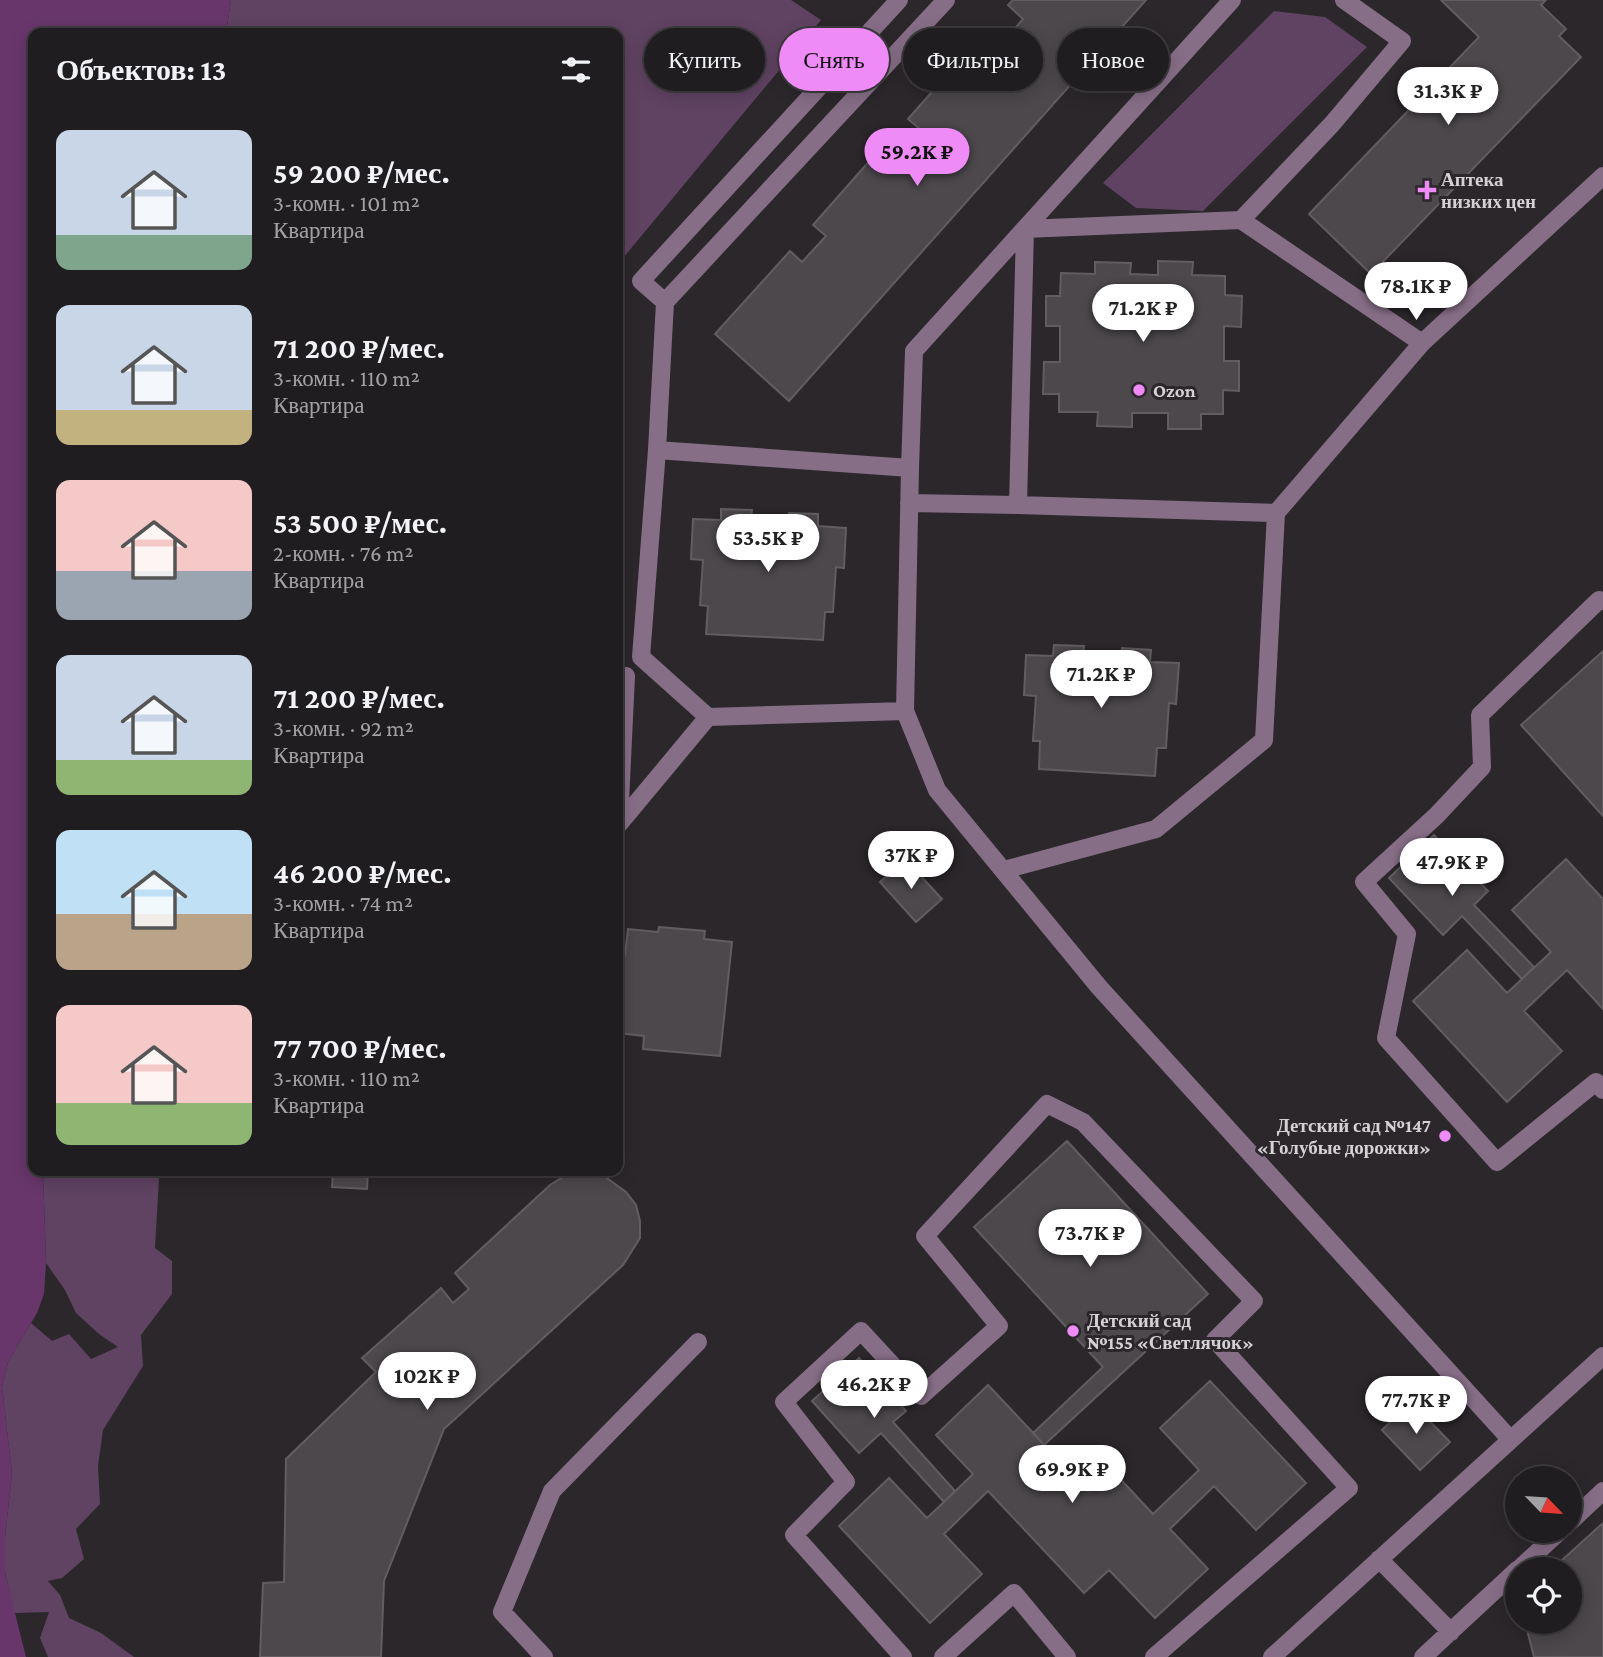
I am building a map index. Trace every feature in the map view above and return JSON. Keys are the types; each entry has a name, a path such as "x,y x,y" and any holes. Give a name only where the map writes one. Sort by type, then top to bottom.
{"street":[{"path":"666,302 641,281 899,0"},
{"path":"623,674 641,657 666,302 946,0"},
{"path":"1232,0 914,351 905,711 937,790 1099,986 1510,1438"},
{"path":"1241,220 1332,124 1402,41 1344,0"},
{"path":"1004,870 1156,829 1264,740 1276,513 1422,343 1603,176"},
{"path":"1025,229 1241,220 1422,343"},
{"path":"1018,505 1025,229"},
{"path":"657,450 910,468"},
{"path":"909,503 1276,513"},
{"path":"1603,601 1599,600 1480,715 1482,767 1437,815 1364,882 1407,934 1386,1038 1497,1162 1596,1082 1603,1090"},
{"path":"641,657 708,717 905,711"},
{"path":"623,820 708,717"},
{"path":"902,1657 794,1535 846,1482 784,1402 861,1331 920,1396 999,1326 925,1236 1047,1104 1083,1122 1254,1301 1215,1340 1349,1488 1154,1657"},
{"path":"544,1657 502,1612 552,1491 698,1342"},
{"path":"1272,1657 1603,1356"},
{"path":"1582,1511 1603,1492"},
{"path":"1532,1557 1546,1544"},
{"path":"1379,1559 1451,1632"},
{"path":"1423,1657 1505,1582"},
{"path":"943,1657 1014,1594 1068,1657"}],"shaded area":[{"path":"0,0 231,0 227,28 28,28 28,1176 43,1176 46,1263 44,1294 37,1313 8,1362 2,1387 12,1473 5,1538 5,1573 26,1657 0,1657"},
{"path":"231,0 791,0 821,20 814,28 779,28 779,70 765,87 765,28 644,28 644,91 762,91 623,258 623,28 227,28"},
{"path":"1274,11 1325,17 1367,47 1203,211 1136,208 1103,183"},
{"path":"43,1176 158,1176 155,1248 172,1261 172,1294 141,1335 143,1366 103,1430 98,1466 100,1504 76,1529 84,1559 62,1578 48,1581 60,1595 69,1618 101,1633 134,1657 48,1657 40,1638 49,1612 14,1613 5,1572 5,1538 12,1473 2,1387 8,1362 31,1323 52,1341 69,1334 91,1359 118,1347 76,1313 65,1290 46,1263"}],"building":[{"path":"1013,0 1146,0 1121,28 1057,28 1057,91 1065,91 789,401 715,334 790,251 802,262 826,236 813,225 880,149 893,161 921,130 908,119 933,91 1043,91 1043,28 1015,28 1023,19 1008,5"},
{"path":"1441,0 1546,0 1541,5 1566,29 1559,36 1581,57 1371,274 1309,214 1479,37"},
{"path":"1158,261 1193,262 1192,275 1225,276 1225,295 1242,296 1241,327 1224,326 1224,361 1239,361 1239,391 1223,390 1223,414 1201,414 1201,429 1168,429 1168,413 1132,413 1132,427 1097,426 1098,412 1059,412 1059,394 1043,394 1044,362 1060,362 1060,326 1046,326 1046,296 1060,296 1061,273 1095,274 1095,262 1131,263 1130,274 1158,275"},
{"path":"721,509 752,510 751,521 789,523 789,513 818,514 818,526 846,528 844,568 836,567 833,612 825,612 823,640 706,634 708,606 700,605 703,560 691,559 693,519 721,520"},
{"path":"1054,645 1084,646 1083,656 1121,659 1122,648 1151,650 1150,662 1179,663 1176,704 1169,703 1166,748 1157,748 1155,776 1039,769 1040,741 1033,741 1036,696 1024,695 1026,655 1053,656"},
{"path":"1603,651 1603,816 1521,725"},
{"path":"1434,835 1488,891 1474,905 1534,967 1522,979 1462,916 1443,935 1389,878"},
{"path":"905,859 942,899 916,922 880,882"},
{"path":"1566,859 1603,899 1603,1009 1567,970 1524,1011 1562,1051 1507,1102 1413,1001 1467,950 1507,993 1551,952 1512,910"},
{"path":"659,927 705,931 704,939 732,942 720,1056 643,1049 644,1036 623,1034 623,955 628,929 658,932"},
{"path":"1067,1141 1208,1294 1044,1445 1033,1433 1103,1367 974,1227"},
{"path":"333,1176 368,1176 367,1189 332,1187"},
{"path":"604,1176 626,1192 636,1205 640,1238 623,1265 444,1429 384,1581 381,1657 260,1657 263,1583 284,1582 286,1459 376,1372 362,1358 441,1288 453,1303 469,1289 455,1273 550,1185 563,1177"},
{"path":"859,1358 906,1411 893,1422 955,1491 944,1502 881,1433 859,1453 812,1401"},
{"path":"1210,1381 1306,1483 1256,1530 1214,1486 1170,1529 1208,1569 1155,1618 1109,1570 1084,1593 988,1491 944,1534 982,1574 930,1623 839,1526 889,1478 927,1518 944,1502 973,1474 936,1435 988,1385 1088,1491 1111,1469 1153,1514 1199,1470 1160,1428"},
{"path":"1411,1402 1450,1442 1420,1470 1382,1430"},
{"path":"1603,1523 1603,1657 1534,1657 1528,1634 1582,1634 1582,1557 1565,1557"}],"place":[{"name":"Аптека низких цен","path":"1427,190"},
{"name":"Ozon","path":"1139,390"},
{"name":"Детский сад №147 «Голубые дорожки»","path":"1445,1136"},
{"name":"Детский сад №155 «Светлячок»","path":"1073,1331"}]}
